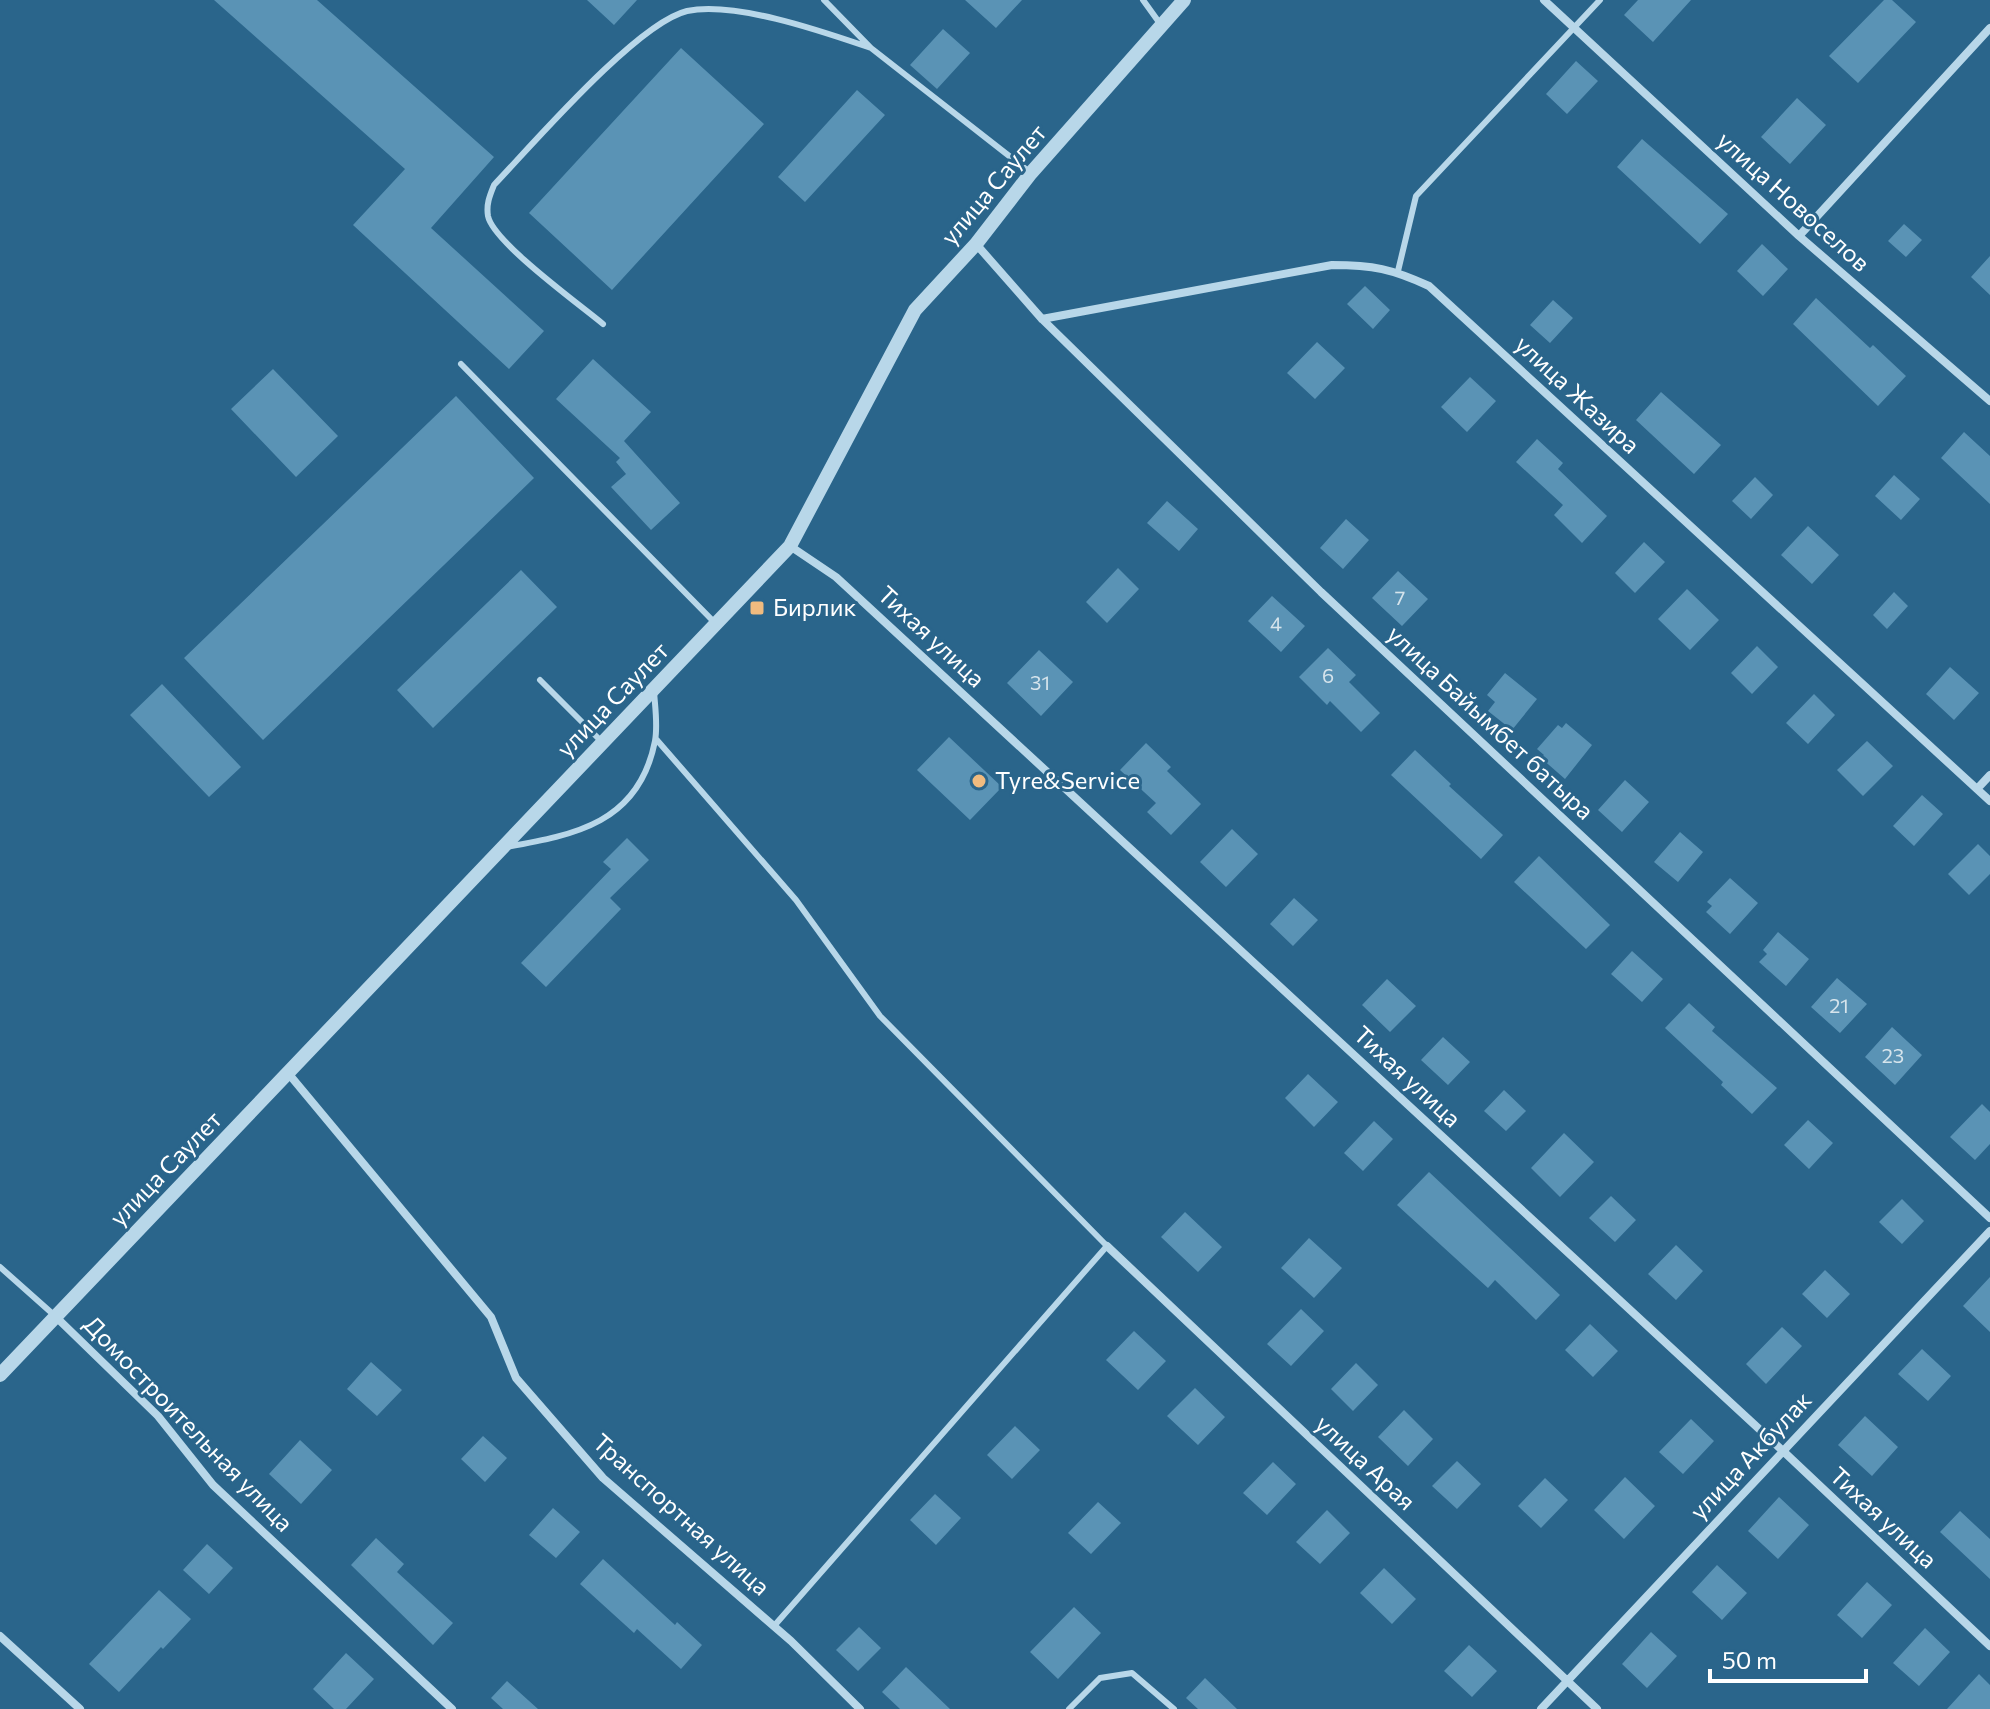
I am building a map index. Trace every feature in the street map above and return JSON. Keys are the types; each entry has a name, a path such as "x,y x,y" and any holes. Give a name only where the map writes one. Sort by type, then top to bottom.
{"street":[{"name":"улица Саулет","path":"0,1375 790,546 915,310 976,244 1031,173 1184,0"},
{"name":"улица Новоселов","path":"1544,0 1799,236 1990,401"},
{"path":"1799,236 1990,28"},
{"name":"улица Байымбет батыра","path":"976,244 1042,319 1321,592 1990,1218"},
{"name":"улица Жазира","path":"1042,319 1332,265 1365,265 1398,271 1429,286 1990,801"},
{"name":"Тихая улица","path":"790,546 836,577 1990,1646"},
{"path":"1977,789 1990,775"},
{"name":"Транспортная улица","path":"288,1073 491,1317 516,1378 603,1478 774,1626 860,1709"},
{"name":"улица Акбулак","path":"1541,1709 1990,1231"},
{"name":"улица Арая","path":"1107,1246 1597,1709"},
{"name":"Домостроительная улица","path":"56,1317 158,1416 213,1485 452,1709"},
{"path":"0,1636 80,1709"}],"lane":[{"path":"824,0 871,48 1031,173"},
{"path":"1143,0 1161,25"},
{"path":"1398,271 1416,196 1600,0"},
{"path":"603,324 502,240 488,219 487,203 494,185 591,83 665,19 689,11 730,11 802,24 871,48"},
{"path":"461,364 716,624"},
{"path":"540,680 603,743"},
{"path":"502,848 555,838 598,824 634,790 647,766 656,739 654,688"},
{"path":"656,739 796,900 880,1016 1107,1246 774,1626"},
{"name":"Домостроительная улица","path":"0,1267 56,1317"},
{"path":"1069,1709 1100,1678 1132,1673 1174,1709"}],"building":[{"path":"214,0 317,0 494,157 431,228 544,331 509,369 353,225 405,169"},
{"path":"587,0 637,0 614,25"},
{"path":"965,0 1022,0 996,28"},
{"path":"1638,0 1691,0 1653,42 1624,15"},
{"path":"1884,0 1892,0 1916,22 1858,83 1829,56"},
{"path":"943,29 970,53 937,89 910,65"},
{"path":"681,48 764,124 612,290 529,213"},
{"path":"1576,61 1598,81 1567,114 1546,94"},
{"path":"857,90 885,115 805,202 778,177"},
{"path":"1797,98 1826,125 1790,164 1761,137"},
{"path":"1642,139 1728,214 1700,244 1617,167"},
{"path":"1904,224 1922,240 1906,257 1888,241"},
{"path":"1762,244 1788,269 1763,296 1737,271"},
{"path":"1990,256 1990,295 1971,277"},
{"path":"1365,286 1390,310 1373,329 1347,304"},
{"path":"1816,298 1870,348 1873,345 1906,376 1878,406 1793,324"},
{"path":"1553,300 1573,318 1550,343 1530,325"},
{"path":"1317,342 1345,368 1315,399 1287,373"},
{"path":"593,359 651,412 624,441 680,503 651,530 611,487 626,474 616,462 620,458 556,399"},
{"path":"273,369 338,436 296,477 231,409"},
{"path":"1470,377 1496,401 1467,432 1441,407"},
{"path":"1661,392 1721,445 1694,474 1636,420"},
{"path":"456,396 534,478 263,740 184,658"},
{"path":"1964,432 1990,456 1990,504 1941,458"},
{"path":"1537,439 1563,463 1558,469 1607,516 1582,543 1554,515 1563,505 1516,462"},
{"path":"1894,475 1920,499 1901,520 1875,496"},
{"path":"1755,477 1773,495 1751,519 1732,501"},
{"path":"1167,501 1198,529 1179,551 1147,523"},
{"path":"1346,519 1369,540 1343,569 1320,548"},
{"path":"1808,526 1839,555 1812,584 1781,555"},
{"path":"1644,542 1665,562 1635,593 1615,573"},
{"path":"1118,568 1139,589 1107,623 1086,602"},
{"path":"521,570 557,607 433,728 397,690"},
{"path":"1398,571 1428,599 1402,626 1372,598"},
{"path":"1687,589 1719,620 1690,650 1658,619"},
{"path":"1894,592 1908,606 1887,629 1873,615"},
{"path":"1272,596 1305,626 1281,652 1248,621"},
{"path":"1757,646 1778,667 1752,694 1731,673"},
{"path":"1328,648 1356,675 1349,682 1380,713 1361,732 1330,701 1327,705 1299,677"},
{"path":"1039,650 1073,682 1041,716 1007,683"},
{"path":"1950,667 1979,693 1954,720 1926,694"},
{"path":"1505,673 1537,699 1512,730 1488,711 1495,702 1487,695"},
{"path":"162,684 241,767 209,797 130,715"},
{"path":"1814,694 1835,715 1808,744 1786,723"},
{"path":"1566,723 1592,745 1565,779 1541,758 1544,755 1537,749 1558,725 1562,728"},
{"path":"949,737 1002,787 970,820 917,770"},
{"path":"1867,741 1893,766 1863,796 1837,770"},
{"path":"1146,743 1171,767 1167,771 1201,804 1171,835 1147,812 1156,803 1120,770"},
{"path":"1415,750 1503,835 1481,859 1391,775"},
{"path":"1625,780 1649,802 1622,832 1598,810"},
{"path":"1922,795 1943,814 1914,846 1893,826"},
{"path":"1232,829 1258,854 1226,887 1200,862"},
{"path":"1680,832 1703,852 1678,882 1654,862"},
{"path":"627,838 649,860 610,898 621,909 546,987 521,963 611,869 603,862"},
{"path":"1978,844 1990,856 1990,874 1969,895 1948,874"},
{"path":"1539,856 1610,925 1586,949 1514,882"},
{"path":"1730,878 1758,903 1730,934 1706,912 1712,906 1707,902"},
{"path":"1294,898 1318,920 1293,946 1270,924"},
{"path":"1778,932 1809,959 1786,986 1759,962 1767,954 1763,950"},
{"path":"1632,951 1663,979 1642,1002 1611,974"},
{"path":"1837,978 1867,1004 1840,1033 1811,1007"},
{"path":"1387,979 1416,1006 1390,1032 1362,1005"},
{"path":"1689,1003 1715,1027 1712,1031 1777,1088 1752,1114 1665,1028"},
{"path":"1892,1027 1922,1055 1895,1085 1865,1057"},
{"path":"1443,1037 1470,1062 1448,1085 1421,1060"},
{"path":"1308,1074 1338,1102 1314,1127 1285,1098"},
{"path":"1504,1090 1526,1111 1506,1131 1484,1111"},
{"path":"1982,1104 1990,1112 1990,1144 1975,1160 1950,1137"},
{"path":"1808,1120 1833,1143 1809,1169 1784,1145"},
{"path":"1374,1121 1393,1139 1363,1171 1344,1153"},
{"path":"1564,1133 1594,1162 1560,1197 1531,1168"},
{"path":"1429,1172 1560,1295 1536,1320 1495,1280 1488,1288 1397,1205"},
{"path":"1611,1196 1636,1220 1615,1242 1589,1218"},
{"path":"1902,1199 1924,1221 1902,1244 1879,1222"},
{"path":"1185,1212 1222,1247 1198,1272 1161,1237"},
{"path":"1309,1238 1342,1268 1314,1298 1281,1268"},
{"path":"1676,1245 1703,1271 1676,1300 1648,1274"},
{"path":"1825,1270 1850,1294 1827,1318 1802,1294"},
{"path":"1990,1277 1990,1332 1963,1306"},
{"path":"1301,1309 1324,1331 1291,1366 1267,1344"},
{"path":"1590,1324 1618,1351 1593,1377 1565,1350"},
{"path":"1782,1327 1802,1346 1766,1384 1746,1364"},
{"path":"1134,1331 1166,1361 1138,1390 1106,1360"},
{"path":"1922,1349 1951,1376 1928,1401 1898,1374"},
{"path":"371,1362 402,1390 377,1416 347,1389"},
{"path":"1356,1363 1378,1385 1353,1411 1331,1389"},
{"path":"1195,1388 1225,1417 1198,1445 1167,1416"},
{"path":"1404,1410 1433,1439 1408,1466 1378,1437"},
{"path":"1865,1416 1898,1447 1872,1476 1838,1445"},
{"path":"1691,1419 1714,1441 1683,1474 1659,1452"},
{"path":"1015,1426 1040,1450 1012,1479 987,1455"},
{"path":"483,1436 507,1458 485,1482 461,1459"},
{"path":"300,1440 332,1470 301,1504 269,1474"},
{"path":"1457,1461 1481,1484 1457,1509 1432,1486"},
{"path":"1273,1462 1296,1484 1267,1515 1243,1493"},
{"path":"1625,1477 1655,1506 1624,1539 1594,1510"},
{"path":"1545,1478 1568,1500 1541,1528 1518,1506"},
{"path":"935,1494 961,1518 936,1545 910,1520"},
{"path":"1779,1497 1809,1525 1778,1559 1748,1531"},
{"path":"1098,1502 1121,1523 1091,1554 1068,1533"},
{"path":"553,1508 580,1532 556,1558 529,1535"},
{"path":"1327,1510 1350,1533 1320,1564 1296,1542"},
{"path":"1960,1511 1990,1539 1990,1579 1940,1532"},
{"path":"376,1538 404,1564 397,1572 453,1623 433,1645 351,1565"},
{"path":"207,1544 233,1568 209,1594 183,1570"},
{"path":"603,1559 675,1625 677,1622 702,1645 681,1669 637,1629 634,1633 580,1584"},
{"path":"1717,1565 1747,1593 1722,1620 1692,1592"},
{"path":"1384,1568 1416,1599 1392,1624 1360,1593"},
{"path":"1867,1582 1892,1605 1862,1638 1837,1615"},
{"path":"159,1590 191,1619 119,1692 89,1664"},
{"path":"1074,1607 1101,1633 1058,1679 1030,1652"},
{"path":"859,1627 881,1648 858,1671 836,1650"},
{"path":"1925,1628 1950,1652 1919,1686 1893,1663"},
{"path":"1651,1632 1677,1656 1647,1688 1622,1664"},
{"path":"1469,1645 1497,1671 1472,1697 1444,1671"},
{"path":"346,1653 374,1679 346,1709 334,1709 313,1689"},
{"path":"906,1667 950,1709 900,1709 882,1692"},
{"path":"1979,1674 1990,1685 1990,1709 1947,1709"},
{"path":"1205,1678 1237,1709 1198,1709 1186,1698"},
{"path":"507,1681 538,1709 503,1709 491,1698"}],"place":[{"name":"Бирлик","path":"757,608"},
{"name":"Tyre&Service","path":"979,781"}]}
